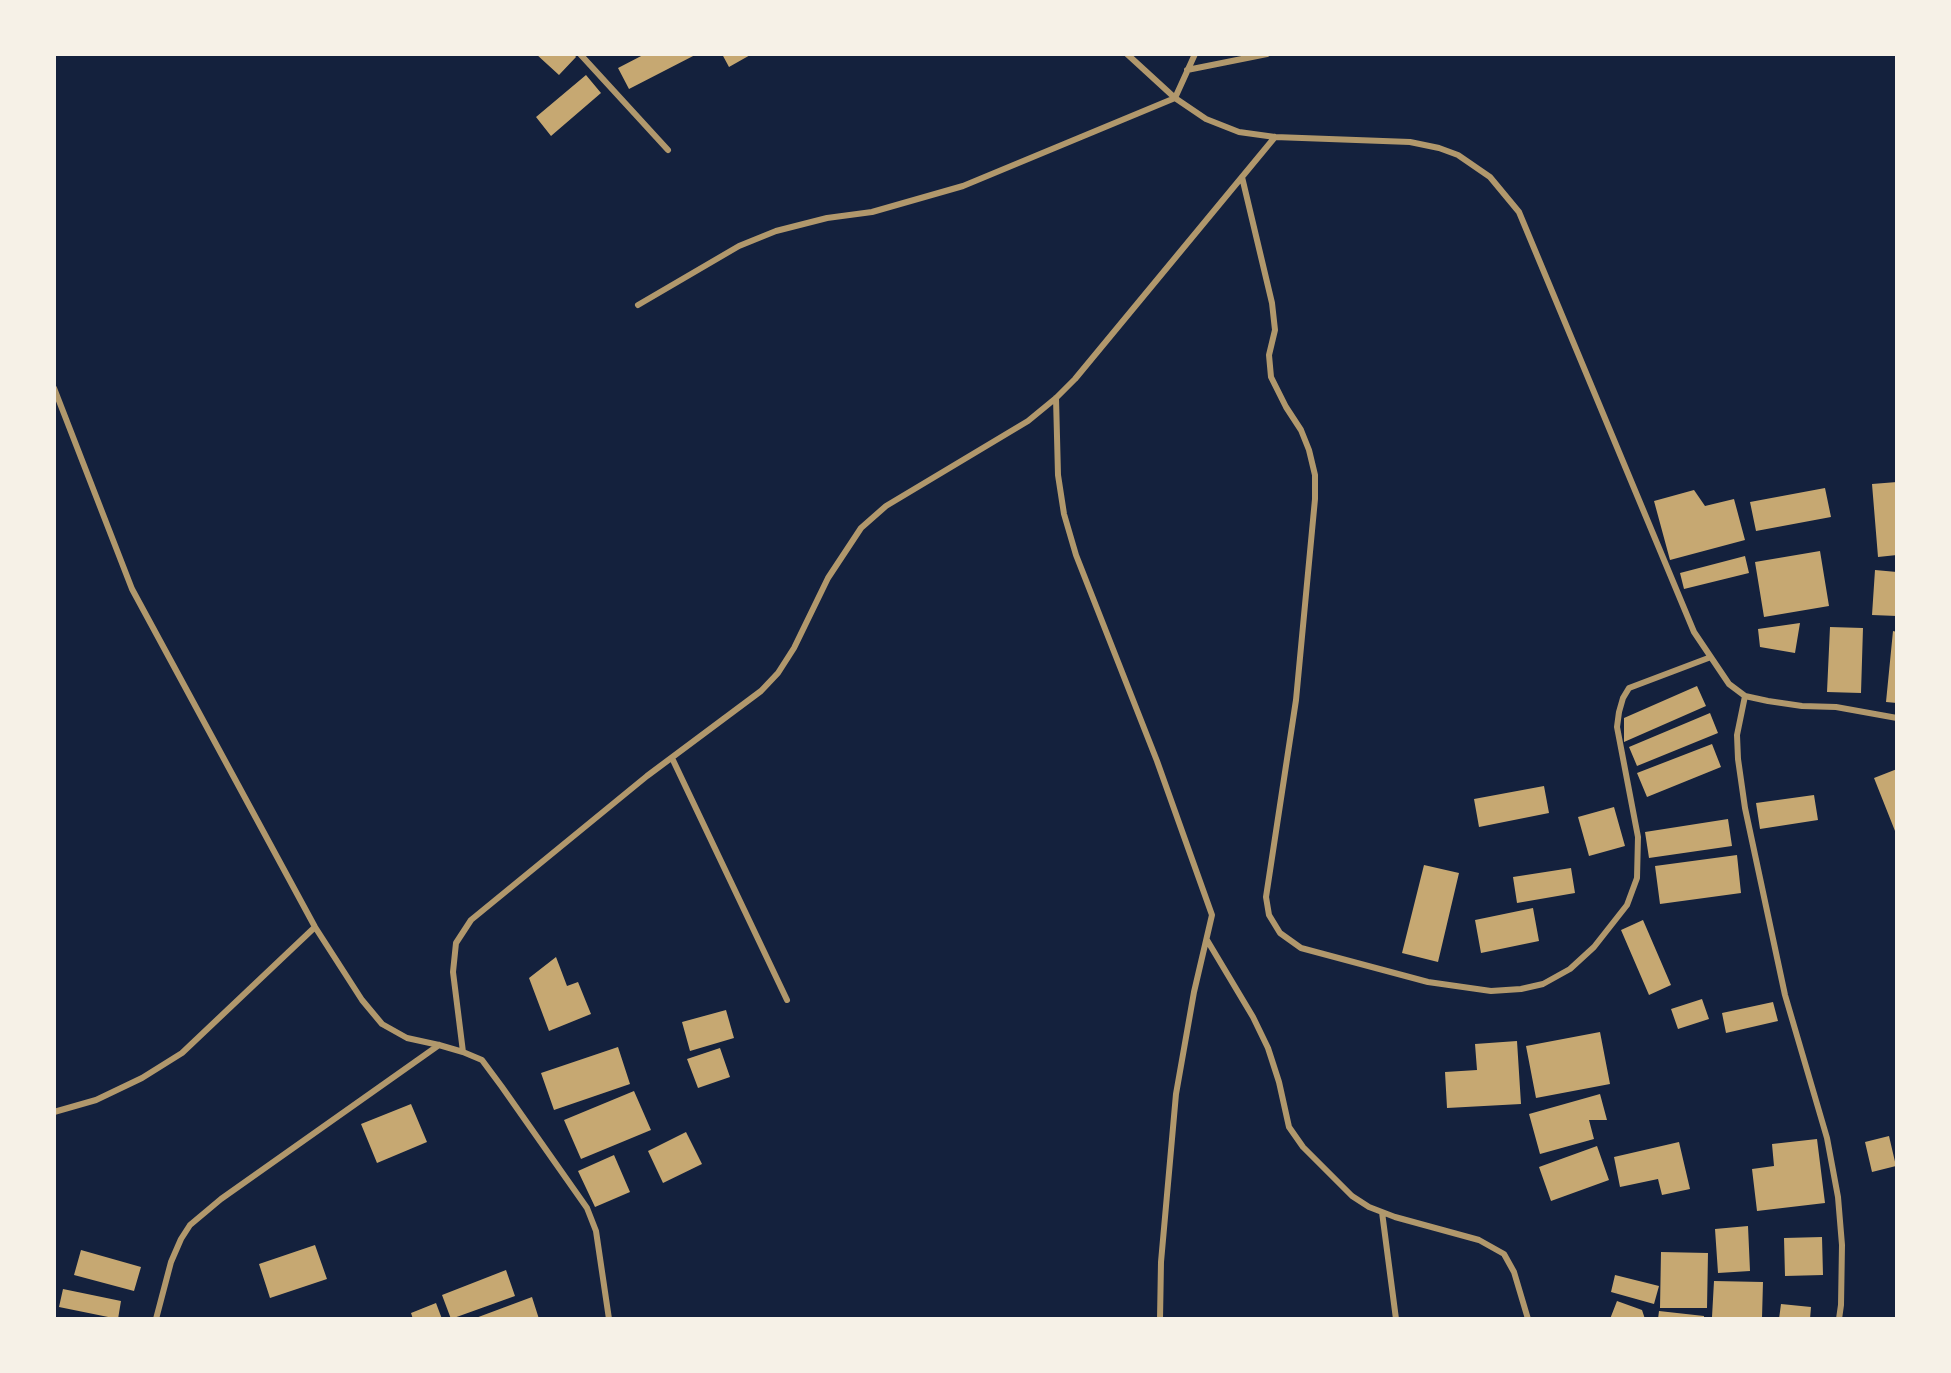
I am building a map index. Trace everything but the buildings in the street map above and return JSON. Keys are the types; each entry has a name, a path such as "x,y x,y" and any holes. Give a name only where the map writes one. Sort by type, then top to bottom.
{"street":[{"path":"580,54 668,150"},
{"path":"1127,54 1175,98 1206,119 1231,129 1275,137 1410,142 1458,155 1490,177 1519,212 1694,632 1729,684 1745,696 1768,701 1803,706 1836,707 1897,718"},
{"path":"638,305 739,246 776,231 827,218 872,212 963,186 1175,98 1195,54"},
{"path":"1187,70 1267,54"},
{"path":"463,1052 453,972 456,943 471,920 647,776 761,692 778,673 794,648 828,578 861,528 886,506 1028,420 1056,398 1075,379 1275,137"},
{"path":"1242,177 1272,303 1275,330 1269,356 1271,377 1301,430 1315,475 1315,500 1296,700 1266,897 1269,915 1280,933 1300,948 1428,982 1491,991 1521,990 1543,984 1570,969 1594,947 1627,905 1637,878 1638,837 1617,728 1623,698 1629,688 1711,657"},
{"path":"54,388 132,589 315,927 362,1000 382,1024 407,1038 463,1052 482,1060 587,1208 596,1231 609,1319"},
{"path":"1056,398 1058,475 1067,524 1076,555 1157,761 1212,915 1194,992 1176,1094 1161,1262 1160,1319"},
{"path":"1745,696 1737,735 1745,808 1785,995 1827,1138 1838,1197 1842,1245 1839,1319"},
{"path":"672,758 787,1000"},
{"path":"54,1112 96,1100 142,1078 182,1053 315,927"},
{"path":"1207,940 1253,1017 1268,1048 1279,1082 1289,1127 1303,1147 1352,1196 1369,1207 1395,1217 1479,1240 1504,1254 1515,1272 1528,1319"},
{"path":"156,1319 171,1262 190,1225 221,1199 439,1045"},
{"path":"1382,1212 1396,1319"}]}
